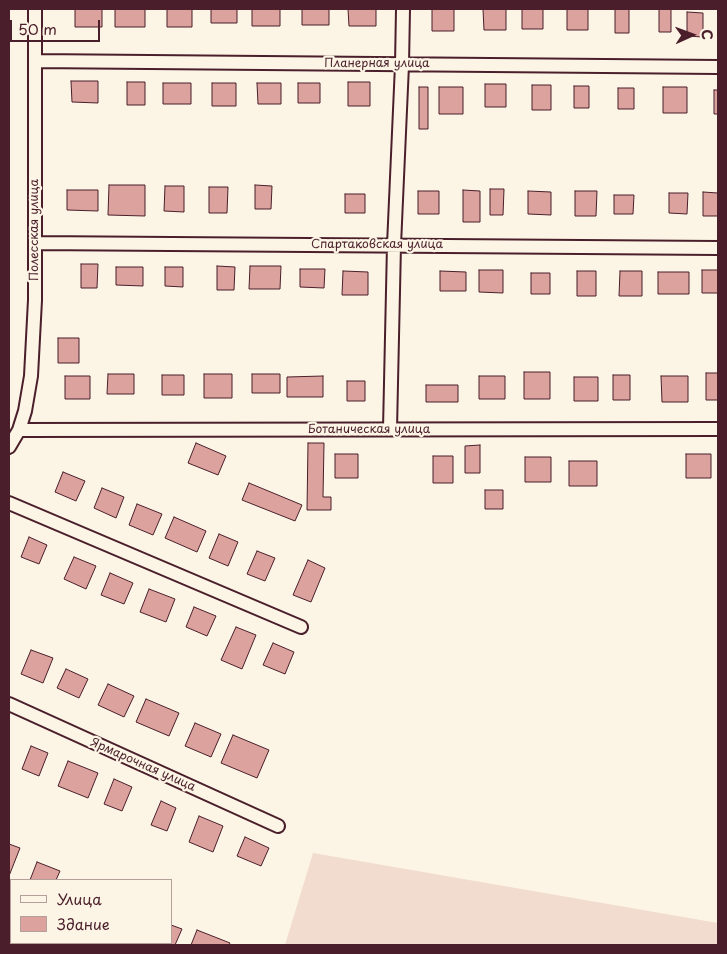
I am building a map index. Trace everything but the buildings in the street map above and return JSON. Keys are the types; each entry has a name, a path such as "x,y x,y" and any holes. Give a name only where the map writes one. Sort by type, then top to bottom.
{"street":[{"name":"Полесская улица","path":"9,447 19,430 25,411 31,376 35,300 35,9"},
{"path":"390,430 394,246 403,9"},
{"name":"Планерная улица","path":"35,62 718,67"},
{"name":"Спартаковская улица","path":"35,242 718,248"},
{"name":"Ботаническая улица","path":"19,430 718,429"},
{"path":"9,503 301,627"},
{"name":"Ярмарочная улица","path":"9,704 278,826"}],"shaded area":[{"path":"313,853 718,923 718,945 285,945"}]}
